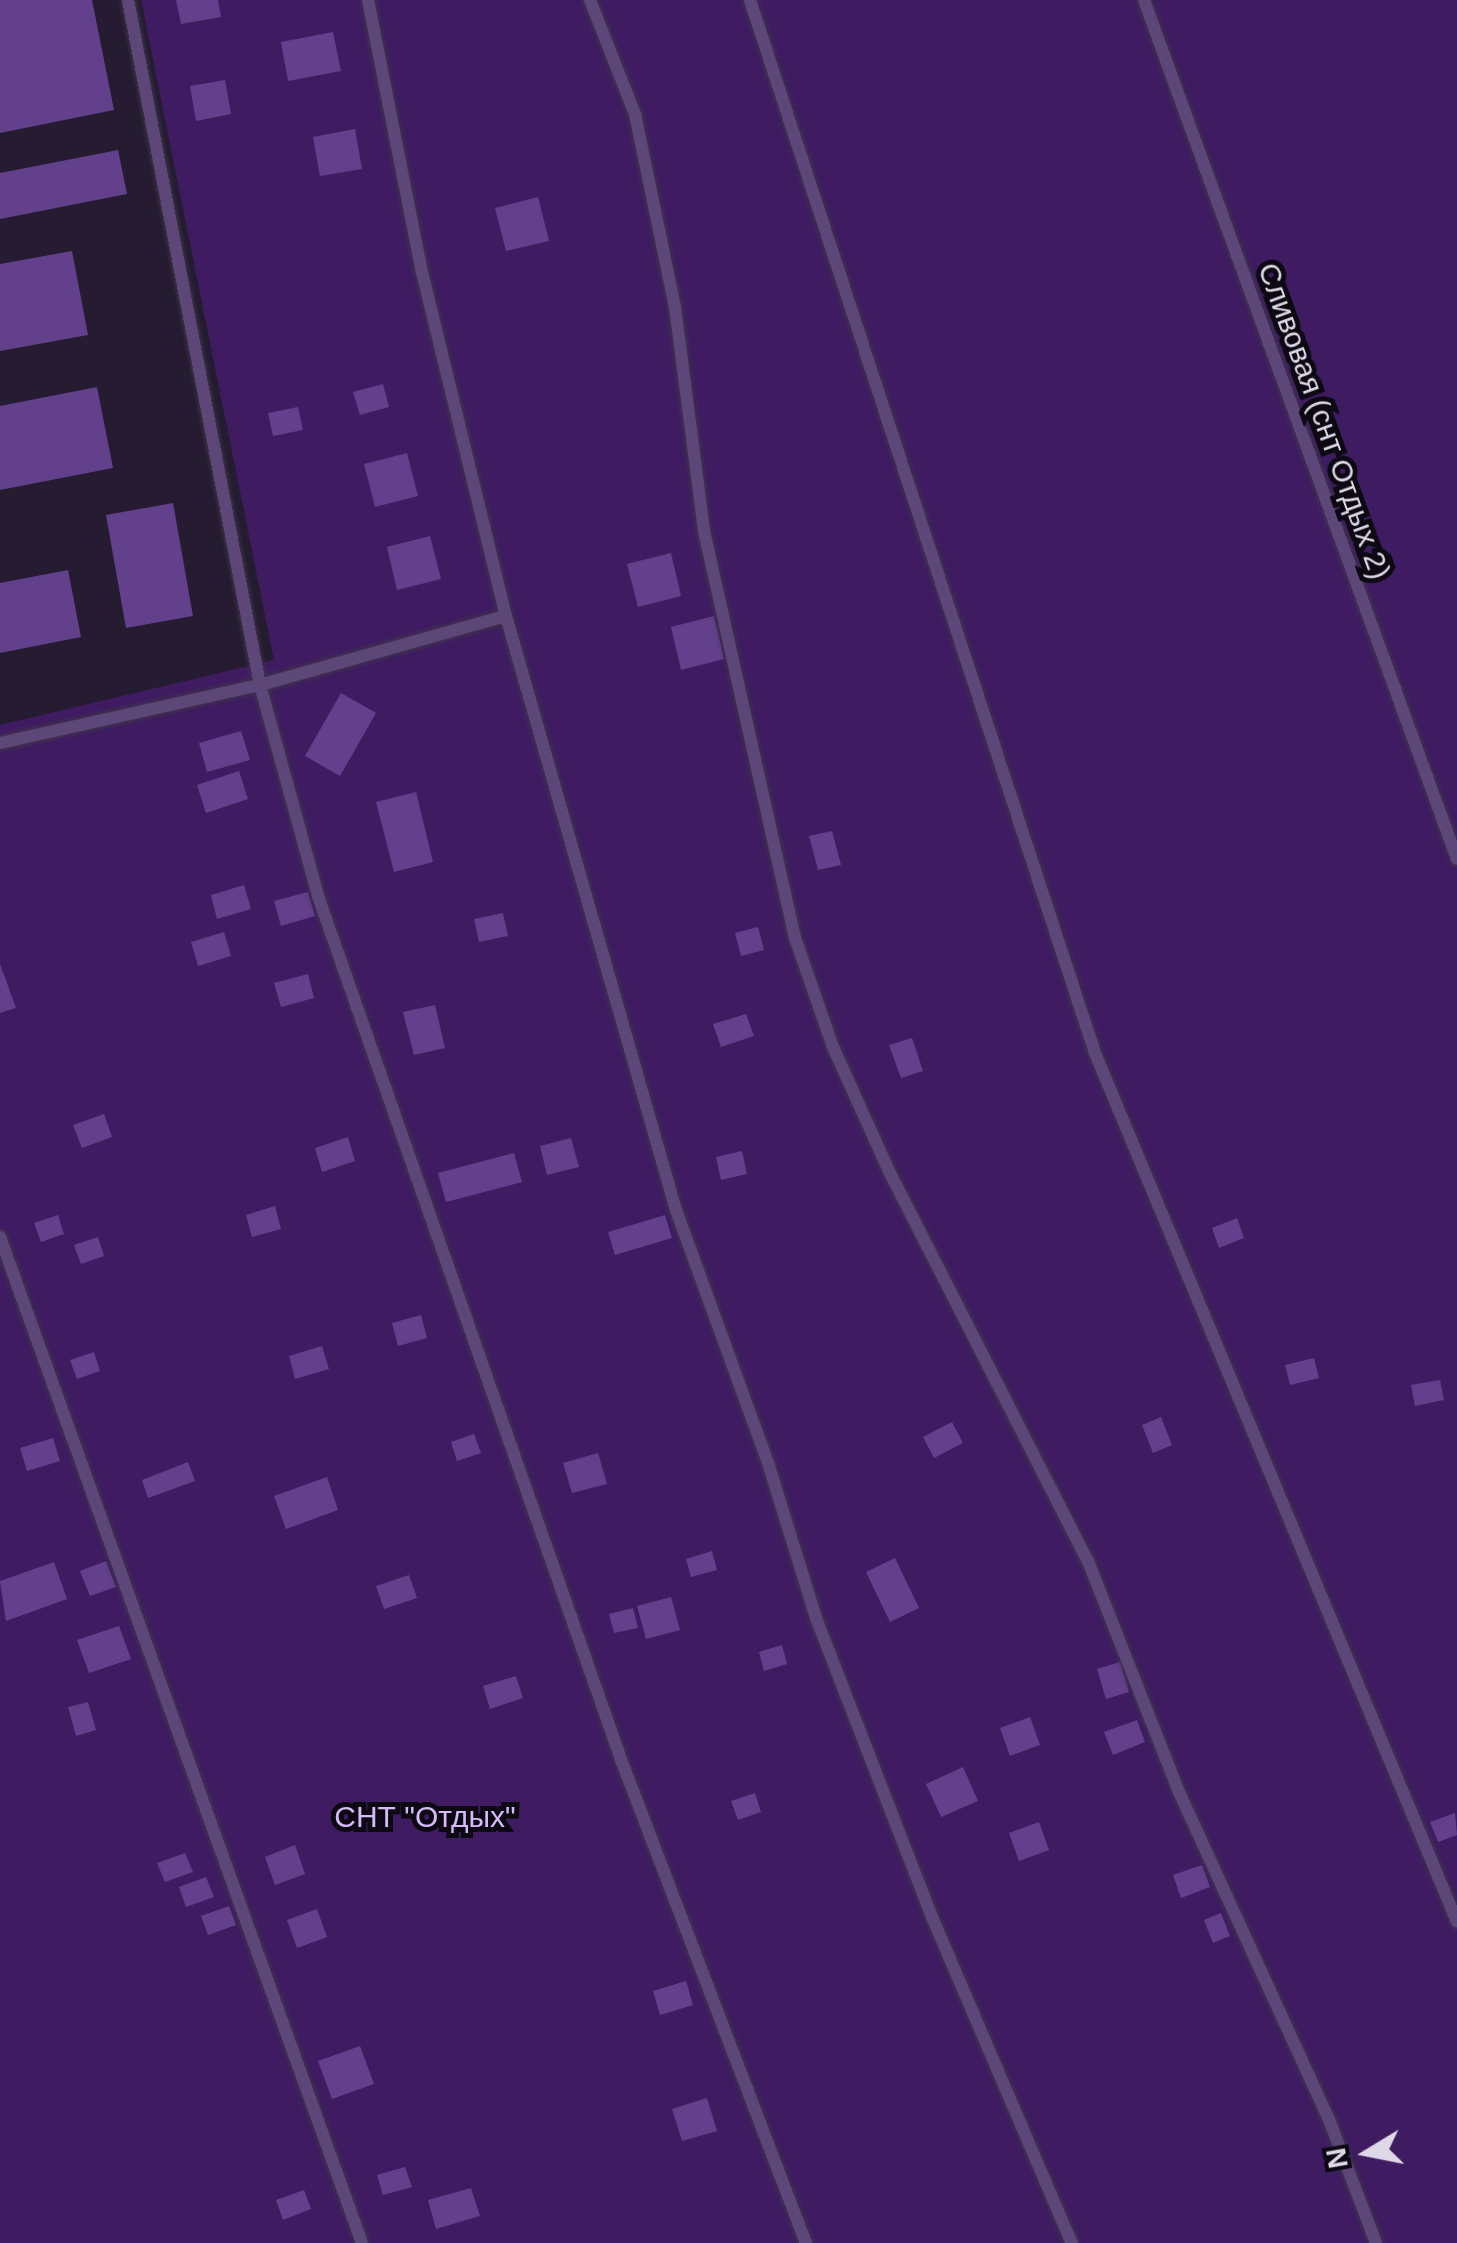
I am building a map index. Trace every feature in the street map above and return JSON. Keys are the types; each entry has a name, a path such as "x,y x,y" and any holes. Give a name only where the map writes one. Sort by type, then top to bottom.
{"lane":[{"path":"128,0 260,685 318,896 622,1762 806,2243"},
{"path":"368,0 422,272 506,616 676,1210 769,1466 816,1618 932,1917 1072,2243"},
{"path":"590,0 635,114 676,307 704,531 794,938 833,1047 890,1173 1088,1561 1180,1792 1330,2122 1376,2243"},
{"path":"750,0 1096,1052 1457,1922"},
{"name":"Сливовая (снт Отдых 2)","path":"1144,0 1457,859"},
{"path":"0,743 260,685 506,616"},
{"path":"0,1237 362,2243"}],"green space":[{"name":"СНТ \"Отдых\"","path":"141,0 1457,0 1457,2243 0,2243 0,725 274,660"}],"building":[{"path":"0,0 92,0 114,110 0,133"},
{"path":"176,0 218,0 221,17 181,24"},
{"path":"333,32 341,71 288,81 281,42"},
{"path":"225,80 231,114 196,121 190,86"},
{"path":"355,129 362,169 320,176 313,137"},
{"path":"118,150 127,194 0,219 0,173"},
{"path":"538,197 549,241 506,251 495,208"},
{"path":"72,251 88,335 0,351 0,264"},
{"path":"383,384 389,407 360,415 353,392"},
{"path":"97,387 113,468 0,490 0,406"},
{"path":"298,407 303,430 273,436 268,413"},
{"path":"407,453 418,496 375,507 364,464"},
{"path":"173,503 193,616 126,628 106,515"},
{"path":"430,536 441,579 397,590 387,547"},
{"path":"671,553 681,596 638,607 627,564"},
{"path":"68,570 81,637 0,653 0,583"},
{"path":"714,616 724,659 681,670 671,627"},
{"path":"341,693 376,713 340,776 305,756"},
{"path":"241,731 250,760 207,772 199,743"},
{"path":"239,771 248,799 206,813 197,785"},
{"path":"416,792 433,862 394,872 376,802"},
{"path":"832,831 841,865 818,870 809,836"},
{"path":"244,885 251,909 217,919 211,895"},
{"path":"308,892 315,916 281,926 274,901"},
{"path":"503,913 508,936 479,942 474,919"},
{"path":"758,927 764,950 741,956 735,933"},
{"path":"224,932 231,956 198,966 191,942"},
{"path":"0,964 16,1008 0,1013"},
{"path":"308,974 314,998 281,1007 274,983"},
{"path":"435,1005 445,1048 414,1055 403,1012"},
{"path":"746,1014 754,1036 721,1047 713,1024"},
{"path":"912,1038 923,1071 901,1078 889,1045"},
{"path":"104,1114 112,1137 82,1148 73,1125"},
{"path":"348,1137 355,1161 322,1172 315,1148"},
{"path":"571,1138 579,1167 547,1175 540,1146"},
{"path":"742,1151 747,1174 721,1180 716,1157"},
{"path":"514,1153 522,1182 446,1202 438,1173"},
{"path":"275,1206 281,1229 252,1237 246,1215"},
{"path":"58,1215 64,1234 41,1242 34,1223"},
{"path":"665,1215 672,1238 615,1255 608,1232"},
{"path":"1237,1218 1244,1238 1219,1248 1212,1228"},
{"path":"98,1237 104,1256 81,1264 74,1245"},
{"path":"421,1315 427,1338 398,1346 392,1323"},
{"path":"322,1346 329,1369 295,1379 289,1356"},
{"path":"94,1352 100,1371 77,1379 70,1360"},
{"path":"1314,1358 1319,1378 1290,1385 1285,1365"},
{"path":"1440,1380 1444,1400 1415,1406 1411,1385"},
{"path":"1161,1417 1172,1445 1153,1453 1142,1425"},
{"path":"952,1422 963,1443 934,1458 923,1437"},
{"path":"474,1434 481,1453 457,1461 451,1442"},
{"path":"53,1438 60,1461 27,1471 20,1448"},
{"path":"598,1453 607,1484 572,1493 563,1463"},
{"path":"188,1462 195,1481 148,1498 142,1480"},
{"path":"327,1477 338,1510 286,1529 274,1496"},
{"path":"712,1551 717,1570 691,1577 686,1559"},
{"path":"895,1558 919,1608 890,1622 866,1572"},
{"path":"106,1561 116,1587 90,1596 80,1571"},
{"path":"54,1562 67,1599 6,1621 0,1581"},
{"path":"409,1575 417,1598 384,1609 376,1586"},
{"path":"671,1597 680,1630 646,1639 637,1606"},
{"path":"633,1608 638,1628 614,1633 609,1614"},
{"path":"119,1626 131,1659 89,1673 77,1640"},
{"path":"782,1645 787,1664 764,1671 759,1652"},
{"path":"1120,1662 1129,1692 1106,1699 1097,1669"},
{"path":"516,1676 523,1698 490,1709 483,1686"},
{"path":"88,1702 96,1730 76,1736 68,1707"},
{"path":"1030,1717 1040,1745 1010,1756 1000,1728"},
{"path":"1137,1720 1145,1742 1113,1755 1104,1732"},
{"path":"963,1767 978,1801 941,1817 926,1784"},
{"path":"755,1793 761,1812 738,1820 731,1801"},
{"path":"1455,1813 1457,1835 1438,1842 1430,1822"},
{"path":"1039,1822 1049,1850 1019,1861 1009,1833"},
{"path":"295,1845 305,1874 275,1885 265,1857"},
{"path":"185,1853 193,1872 165,1882 157,1863"},
{"path":"1202,1865 1210,1887 1181,1898 1173,1875"},
{"path":"206,1877 214,1897 186,1907 179,1887"},
{"path":"229,1906 236,1925 208,1935 201,1916"},
{"path":"317,1909 327,1937 297,1948 287,1920"},
{"path":"1221,1913 1230,1936 1213,1943 1204,1920"},
{"path":"686,1981 693,2005 660,2015 653,1991"},
{"path":"360,2046 374,2084 332,2099 318,2061"},
{"path":"707,2098 717,2131 682,2141 672,2109"},
{"path":"405,2167 412,2187 383,2195 377,2175"},
{"path":"471,2188 480,2216 436,2229 428,2200"},
{"path":"304,2190 311,2209 283,2220 276,2200"}]}
